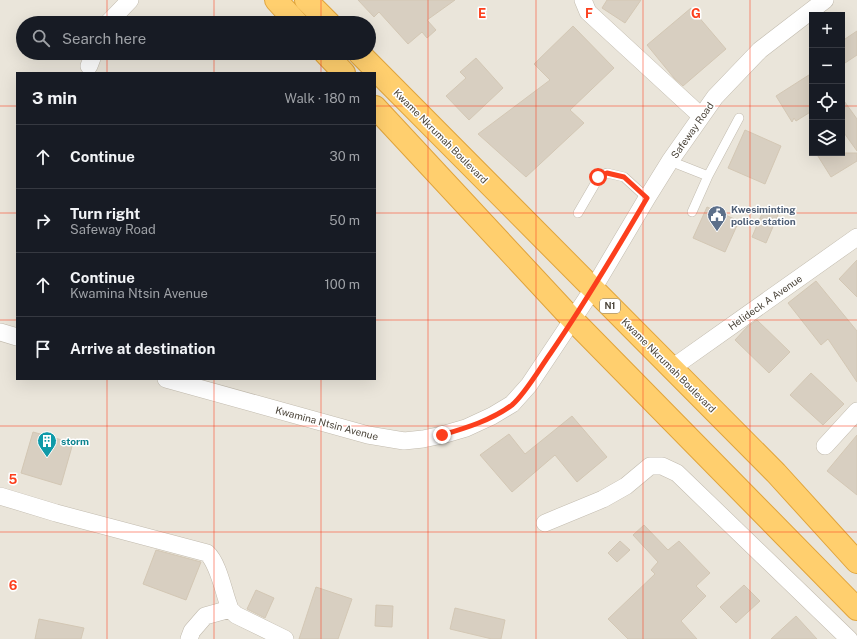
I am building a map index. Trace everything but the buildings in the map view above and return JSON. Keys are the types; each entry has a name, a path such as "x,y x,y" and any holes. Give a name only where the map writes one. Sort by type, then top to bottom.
{"highway":[{"path":"276,0 291,16"},
{"path":"306,0 322,16"},
{"path":"332,60 343,72"},
{"name":"Kwame Nkrumah Boulevard","path":"366,60 776,473 857,562"},
{"path":"376,108 573,320 857,610"}],"street":[{"path":"115,16 130,0"},
{"path":"583,0 588,12 701,116"},
{"name":"Safeway Road","path":"593,289 670,161 715,97 760,50 825,0"},
{"name":"Helideck A Avenue","path":"672,368 857,237"},
{"name":"Kwamina Ntsin Avenue","path":"170,380 368,435 404,441 423,440 466,428 492,416 512,404 528,385 593,289"},
{"path":"0,332 16,337"},
{"path":"825,446 857,411"},
{"path":"545,523 603,499 626,486 650,466 662,466 677,473 848,639"},
{"path":"0,496 56,514 207,552 212,557 215,564 230,609 236,616 285,639"},
{"path":"189,639 192,631 205,616 230,609"}],"lane":[{"path":"692,212 708,176 740,118"},
{"path":"670,161 708,176"},
{"path":"578,213 598,177 607,173 624,177 647,198"}],"shaded area":[{"path":"0,0 857,0 857,639 0,639"}],"place":[{"name":"Kwesiminting police station","path":"717,232"},
{"name":"storm","path":"47,458"}],"route":[{"path":"442,435 466,428 492,416 512,404 528,385 593,289 647,198 624,177 607,173 598,177"}]}
